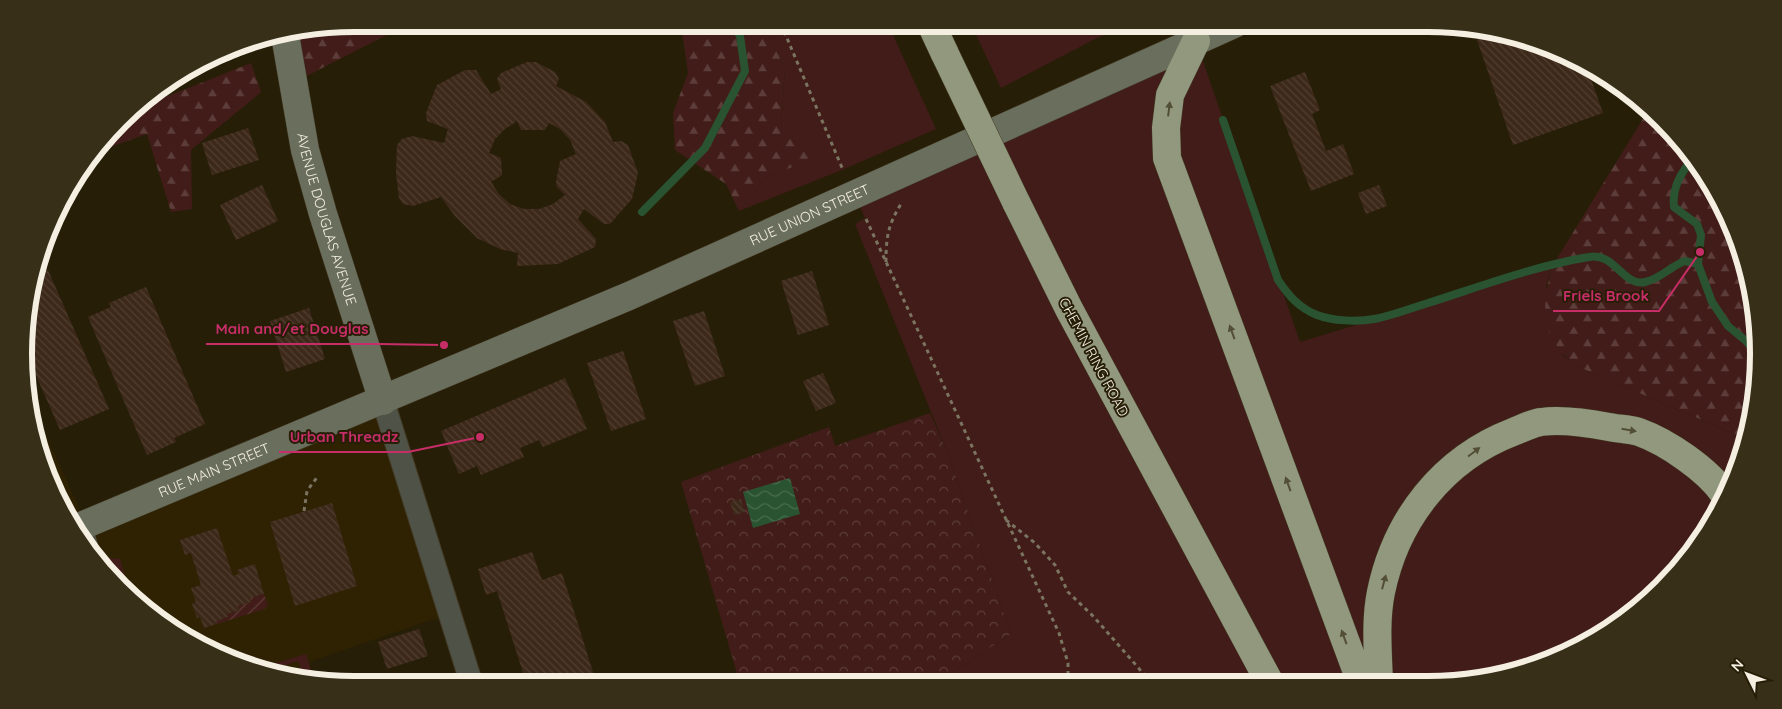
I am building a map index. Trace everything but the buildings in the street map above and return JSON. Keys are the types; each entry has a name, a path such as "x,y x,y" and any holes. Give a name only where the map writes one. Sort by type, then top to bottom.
{"highway":[{"name":"CHEMIN RING ROAD","path":"935,32 1016,202 1087,344 1266,676"},
{"path":"1196,41 1170,95 1166,128 1167,158 1358,676"},
{"path":"1379,676 1378,644 1381,593 1392,552 1407,521 1437,481 1488,442 1540,422 1588,423 1639,432 1679,453 1716,482 1720,488"}],"main road":[{"name":"RUE UNION STREET","path":"384,401 828,208 1216,32"},
{"name":"AVENUE DOUGLAS AVENUE","path":"276,42 323,214 384,401"},
{"name":"RUE MAIN STREET","path":"82,525 384,401"}],"street":[{"name":"AVENUE DOUGLAS AVENUE","path":"384,401 469,676"}],"path":[{"path":"784,32 842,170"},
{"path":"222,62 244,52"},
{"path":"886,264 886,241 890,222 903,202"},
{"path":"866,218 1059,633 1068,663 1068,676"},
{"path":"304,511 307,491 318,476"},
{"path":"1005,520 1035,544 1055,565 1068,592 1094,617 1146,676"}],"shaded area":[{"path":"383,401 451,618 431,620 309,662 313,674 271,666 231,652 193,633 142,597 112,567 76,516 57,478 43,438 40,422 86,523"}],"green space":[{"path":"392,32 293,83 286,40 333,33"},
{"path":"682,32 767,32 785,68 781,127 813,159 767,177 739,211 726,184 675,150 673,113 688,73"},
{"path":"767,32 892,32 936,129 842,170 739,211 767,177 812,159 781,127 785,68"},
{"path":"975,32 1037,32 1049,36 1049,32 1092,32 1097,38 1001,88"},
{"path":"1036,32 1049,32 1049,36"},
{"path":"1092,32 1112,32 1097,38"},
{"path":"1196,41 1300,342 1553,265 1546,287 1564,356 1579,367 1739,436 1739,438 1725,478 1706,516 1670,567 1640,597 1606,622 1570,643 1511,666 1449,676 946,676 1011,634 948,454 855,224 865,218 855,196"},
{"path":"251,63 261,92 191,150 192,209 171,212 147,134 107,148 142,112 155,101"},
{"path":"1644,116 1670,142 1695,176 1725,231 1739,271 1747,312 1750,354 1747,397 1739,436 1579,367 1566,357 1550,334 1546,322 1546,295 1553,265"},
{"path":"930,413 948,454 1011,634 946,676 738,676 681,482 829,427 835,446"},
{"path":"104,557 120,559 127,582"},
{"path":"264,594 268,605 265,609 217,624 216,621 228,617 227,614 239,610 238,606 251,602 250,598"},
{"path":"306,654 312,674 301,672 298,661 278,667 269,665"}],"water":[{"path":"790,478 800,514 753,528 743,492"}],"waterway":[{"path":"642,212 705,148 745,71 740,36 738,32"},
{"path":"1223,120 1278,280 1290,296 1300,305 1323,317 1353,321 1380,318 1527,271 1589,257 1598,257 1606,260 1624,275 1637,282 1645,282 1656,278 1685,261 1698,264"},
{"path":"1688,165 1678,181 1674,194 1674,207 1697,224 1701,235 1698,264 1712,302 1728,326 1750,345"}],"place":[{"name":"Friels Brook","path":"1700,252"},
{"name":"Main and/et Douglas","path":"444,345"},
{"name":"Urban Threadz","path":"480,437"}]}
